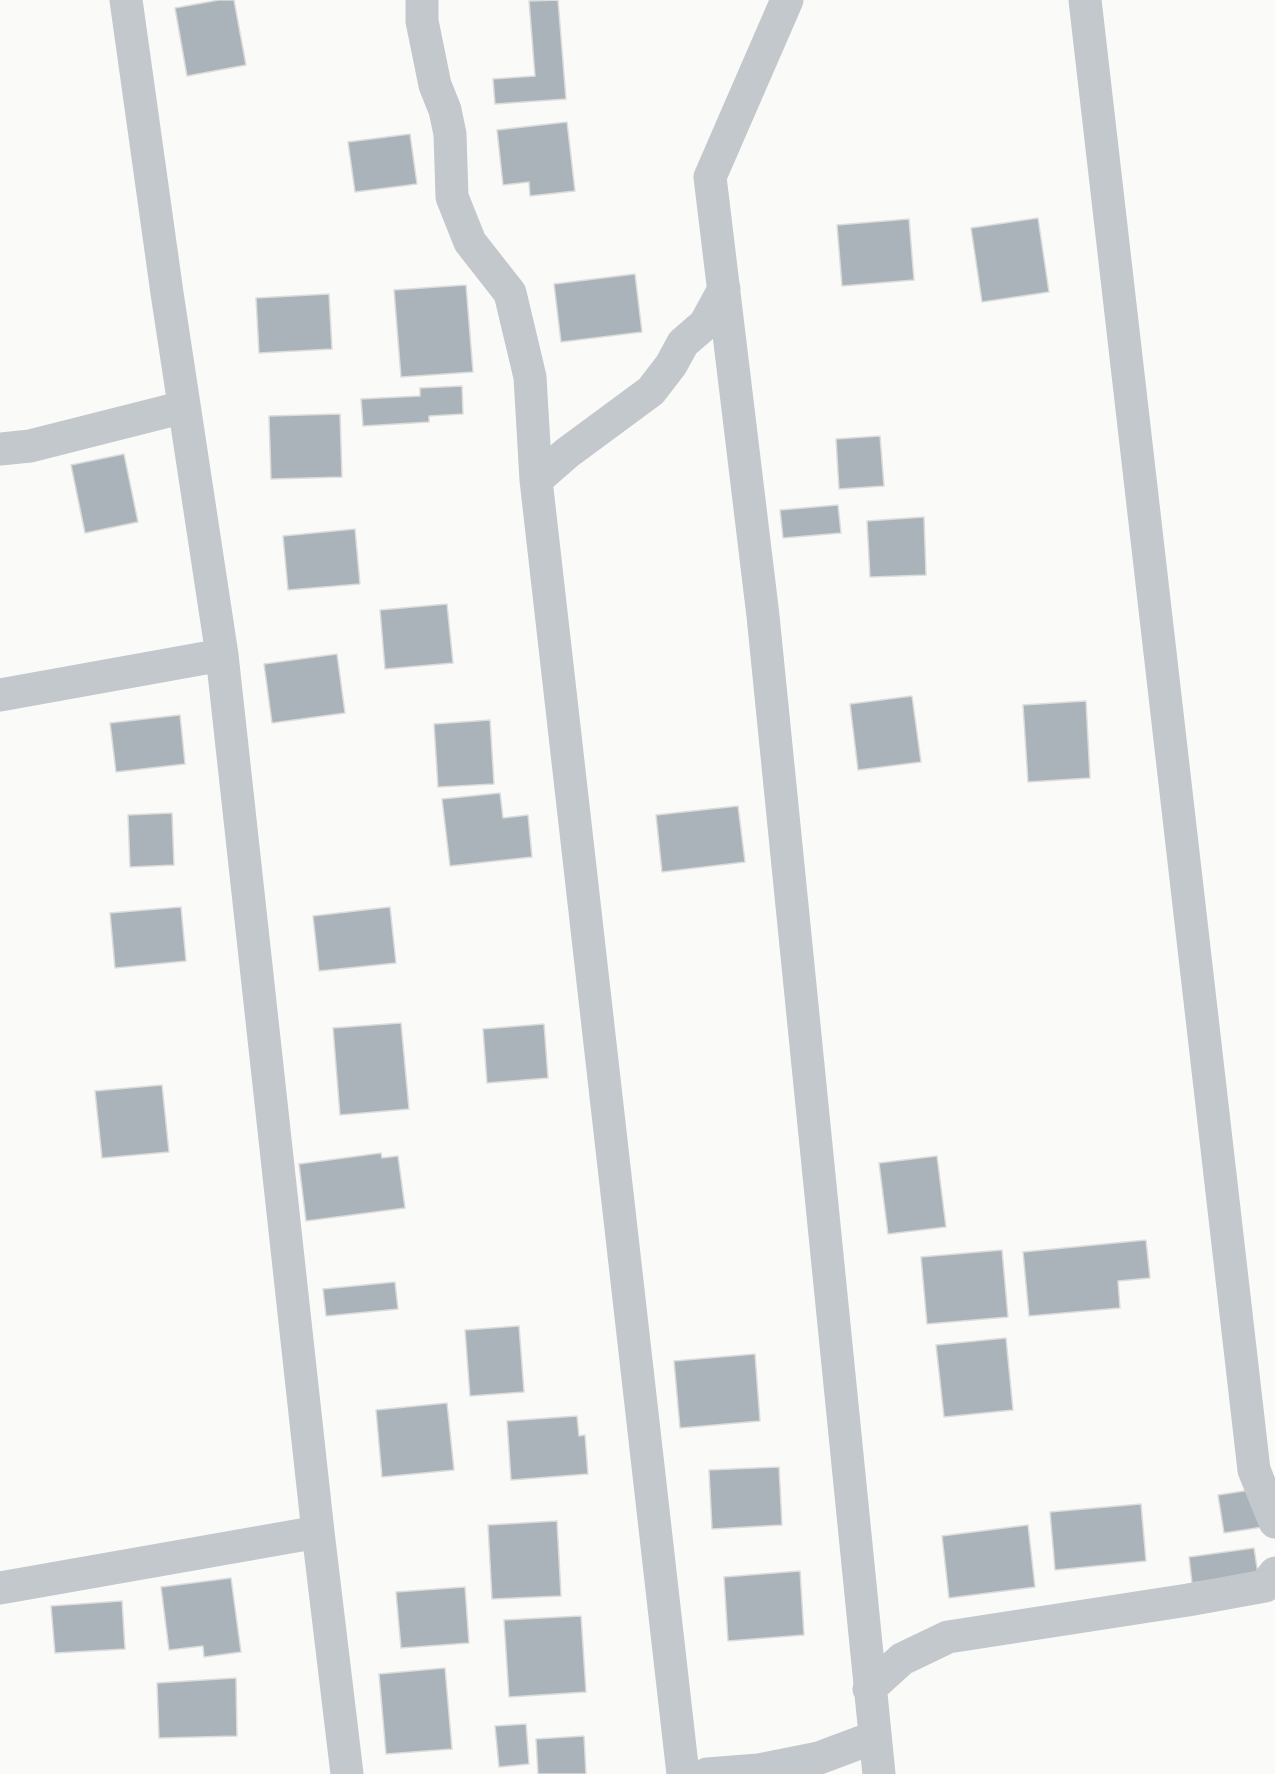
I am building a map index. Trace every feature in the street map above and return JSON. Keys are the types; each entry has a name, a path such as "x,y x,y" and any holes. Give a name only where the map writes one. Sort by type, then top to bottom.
{"street":[{"path":"126,0 222,655 318,1532 347,1774"},
{"path":"422,0 422,21 435,85 450,134 452,197 470,242 510,293 530,377 536,480 682,1774"},
{"path":"787,0 710,177 763,616 879,1774"},
{"path":"1085,0 1254,1470 1275,1522"},
{"path":"536,480 567,453 651,391 671,366 683,343 705,324 724,289"},
{"path":"0,448 30,446 184,407"},
{"path":"0,695 222,655"},
{"path":"0,1588 318,1532"},
{"path":"869,1689 902,1659 948,1637 1265,1586 1275,1573"},
{"path":"707,1774 759,1770 819,1758 875,1737"}],"building":[{"path":"219,0 234,0 246,65 187,76 175,8"},
{"path":"558,0 566,99 495,104 493,79 535,76 529,1"},
{"path":"567,122 575,191 530,196 529,182 503,185 497,130"},
{"path":"410,134 417,184 355,192 348,142"},
{"path":"1038,218 1049,292 982,302 971,228"},
{"path":"909,219 914,280 842,286 837,225"},
{"path":"635,274 642,332 561,342 554,284"},
{"path":"466,285 473,372 401,377 394,290"},
{"path":"329,294 332,349 259,353 256,298"},
{"path":"462,386 463,414 429,416 429,422 363,426 361,399 420,396 420,388"},
{"path":"340,414 342,477 271,479 269,416"},
{"path":"880,436 884,486 839,489 836,439"},
{"path":"124,454 138,522 85,533 71,465"},
{"path":"838,505 841,533 783,538 780,510"},
{"path":"924,517 926,575 870,577 867,521"},
{"path":"355,529 360,584 288,590 283,536"},
{"path":"447,604 453,663 385,669 380,610"},
{"path":"337,654 345,713 272,723 264,664"},
{"path":"912,696 921,762 858,770 850,704"},
{"path":"1086,701 1090,778 1028,782 1023,705"},
{"path":"180,715 185,764 116,772 110,723"},
{"path":"490,720 494,784 438,787 434,724"},
{"path":"500,793 503,818 528,815 532,857 450,866 442,799"},
{"path":"738,806 745,862 662,872 656,815"},
{"path":"172,813 174,865 130,867 128,815"},
{"path":"181,907 186,961 115,968 110,913"},
{"path":"390,907 396,963 319,971 313,916"},
{"path":"401,1023 409,1109 340,1115 333,1028"},
{"path":"544,1024 548,1078 487,1083 483,1029"},
{"path":"162,1085 169,1152 102,1158 95,1091"},
{"path":"381,1153 382,1158 398,1156 405,1208 306,1221 299,1164"},
{"path":"937,1156 946,1227 888,1234 879,1163"},
{"path":"1146,1240 1150,1278 1118,1281 1120,1308 1029,1316 1023,1252"},
{"path":"1002,1250 1008,1317 927,1324 921,1257"},
{"path":"395,1282 398,1309 326,1316 323,1289"},
{"path":"519,1326 524,1392 470,1396 465,1330"},
{"path":"1006,1338 1013,1410 944,1417 936,1345"},
{"path":"755,1354 760,1421 680,1428 674,1361"},
{"path":"447,1403 454,1470 382,1477 376,1410"},
{"path":"577,1416 579,1436 585,1435 588,1474 511,1480 507,1421"},
{"path":"779,1467 782,1525 712,1529 709,1470"},
{"path":"1257,1489 1263,1527 1224,1533 1218,1495"},
{"path":"1141,1504 1146,1561 1055,1570 1050,1512"},
{"path":"557,1521 561,1596 492,1599 488,1525"},
{"path":"1028,1525 1035,1587 949,1598 942,1536"},
{"path":"1254,1548 1258,1574 1192,1583 1189,1557"},
{"path":"800,1571 804,1635 728,1641 724,1577"},
{"path":"231,1578 241,1652 204,1657 203,1646 169,1650 161,1587"},
{"path":"465,1587 469,1643 401,1648 396,1592"},
{"path":"122,1601 125,1649 55,1653 51,1606"},
{"path":"581,1616 586,1692 509,1697 504,1620"},
{"path":"445,1668 452,1749 386,1754 379,1674"},
{"path":"236,1678 237,1736 159,1738 157,1683"},
{"path":"526,1724 529,1764 499,1767 495,1726"},
{"path":"584,1736 586,1774 538,1774 536,1739"}]}
